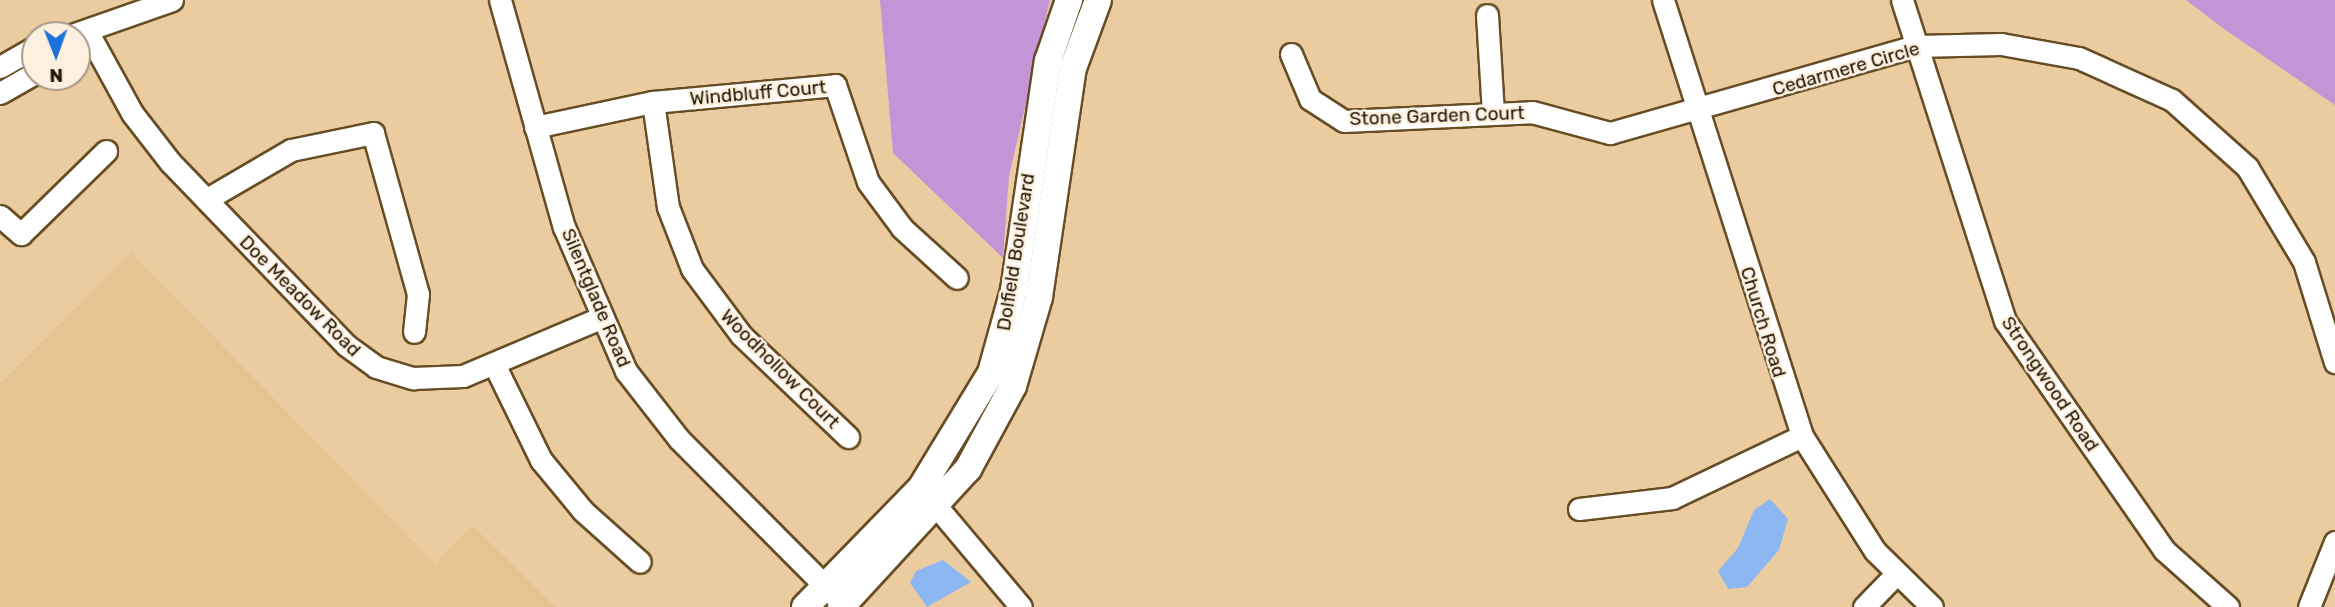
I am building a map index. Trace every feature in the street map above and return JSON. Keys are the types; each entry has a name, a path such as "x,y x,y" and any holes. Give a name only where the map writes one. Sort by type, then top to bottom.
{"main road":[{"name":"Dolfield Boulevard","path":"930,498 970,417 1002,339 1037,118 1069,0"},
{"name":"Dolfield Boulevard","path":"805,607 837,599 990,433 1028,343 1073,68 1098,0"}],"street":[{"path":"91,31 173,0"},
{"name":"Silentglade Road","path":"499,0 535,127 600,318 650,406 837,599"},
{"name":"Church Road","path":"1663,0 1802,436 1852,521 1895,575 1932,607"},
{"name":"Strongwood Road","path":"1902,0 2005,321 2164,550 2228,607"},
{"path":"1488,15 1493,113"},
{"name":"Cedarmere Circle","path":"1699,111 1916,46 2001,44 2079,58 2141,82 2202,123 2248,167 2288,226 2335,362"},
{"name":"Doe Meadow Road","path":"91,52 139,122 206,200 368,363 434,379 495,366 600,318"},
{"name":"Stone Garden Court","path":"1291,54 1310,99 1344,121 1532,112 1610,133 1699,111"},
{"path":"0,67 21,55"},
{"path":"0,93 21,81"},
{"name":"Windbluff Court","path":"535,127 653,102 835,85 867,182 902,228 957,278"},
{"name":"Woodhollow Court","path":"653,102 668,207 692,269 741,335 848,437"},
{"path":"206,200 291,150 373,133 418,294 414,332"},
{"path":"0,216 21,234 106,150"},
{"path":"495,366 541,460 583,511 640,562"},
{"path":"1579,509 1672,498 1802,436"},
{"path":"930,498 1021,607"},
{"path":"2309,607 2335,542"},
{"path":"1864,607 1895,575"}],"shaded area":[{"path":"880,0 1050,0 1009,176 1003,258 893,153"},
{"path":"2186,0 2335,0 2335,105 2224,29"},
{"path":"131,252 435,564 472,525 555,607 0,607 0,384"}],"water":[{"path":"1770,499 1788,519 1779,550 1747,587 1728,589 1718,571 1738,548 1754,510"},
{"path":"943,560 971,582 927,607 910,583 916,571"}]}
